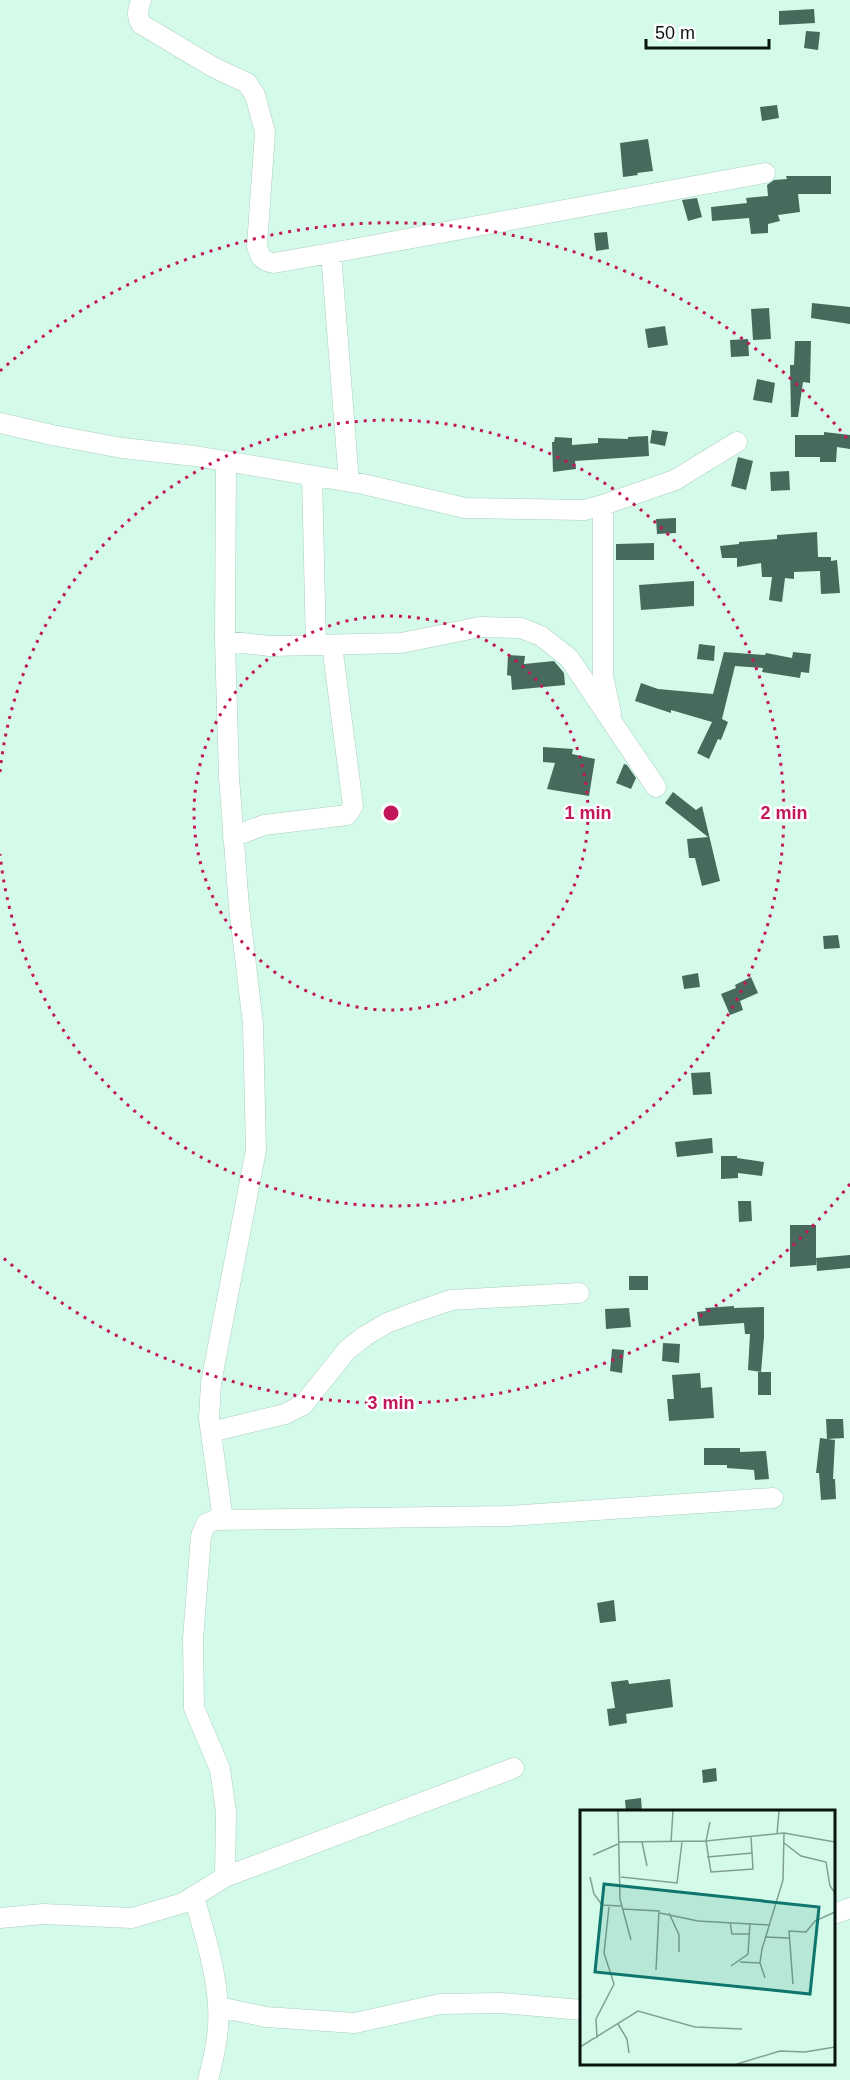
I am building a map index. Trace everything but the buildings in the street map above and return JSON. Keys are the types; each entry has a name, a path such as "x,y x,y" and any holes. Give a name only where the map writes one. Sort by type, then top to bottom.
{"street":[{"path":"141,0 137,9 141,24 213,66 246,82 255,95 264,132 257,246 260,257 266,262 274,263 331,253 765,173"},
{"path":"331,253 349,482"},
{"path":"0,423 122,448 349,482 465,508 584,510 675,480 737,442"},
{"path":"223,1520 209,1419 211,1383 256,1150 253,1024 238,907 229,777 225,641 226,462"},
{"path":"233,837 264,825 347,815 353,807 324,645 312,476"},
{"path":"603,505 603,676 614,725"},
{"path":"225,641 270,646 401,643 480,627 521,628 540,636 568,658 656,787"},
{"path":"211,1432 285,1414 303,1405 347,1350 387,1323 416,1312 451,1300 579,1293"},
{"path":"225,1877 226,1812 220,1769 194,1708 193,1639 201,1536 206,1524 215,1520 508,1516 773,1498"},
{"path":"0,1918 43,1914 132,1918 183,1903 225,1877 514,1768"},
{"path":"194,1897 209,1952 219,2007 215,2052 208,2080"},
{"path":"835,1914 850,1908"},
{"path":"219,2007 266,2017 355,2023 440,2004 502,2003 580,2010"}]}
